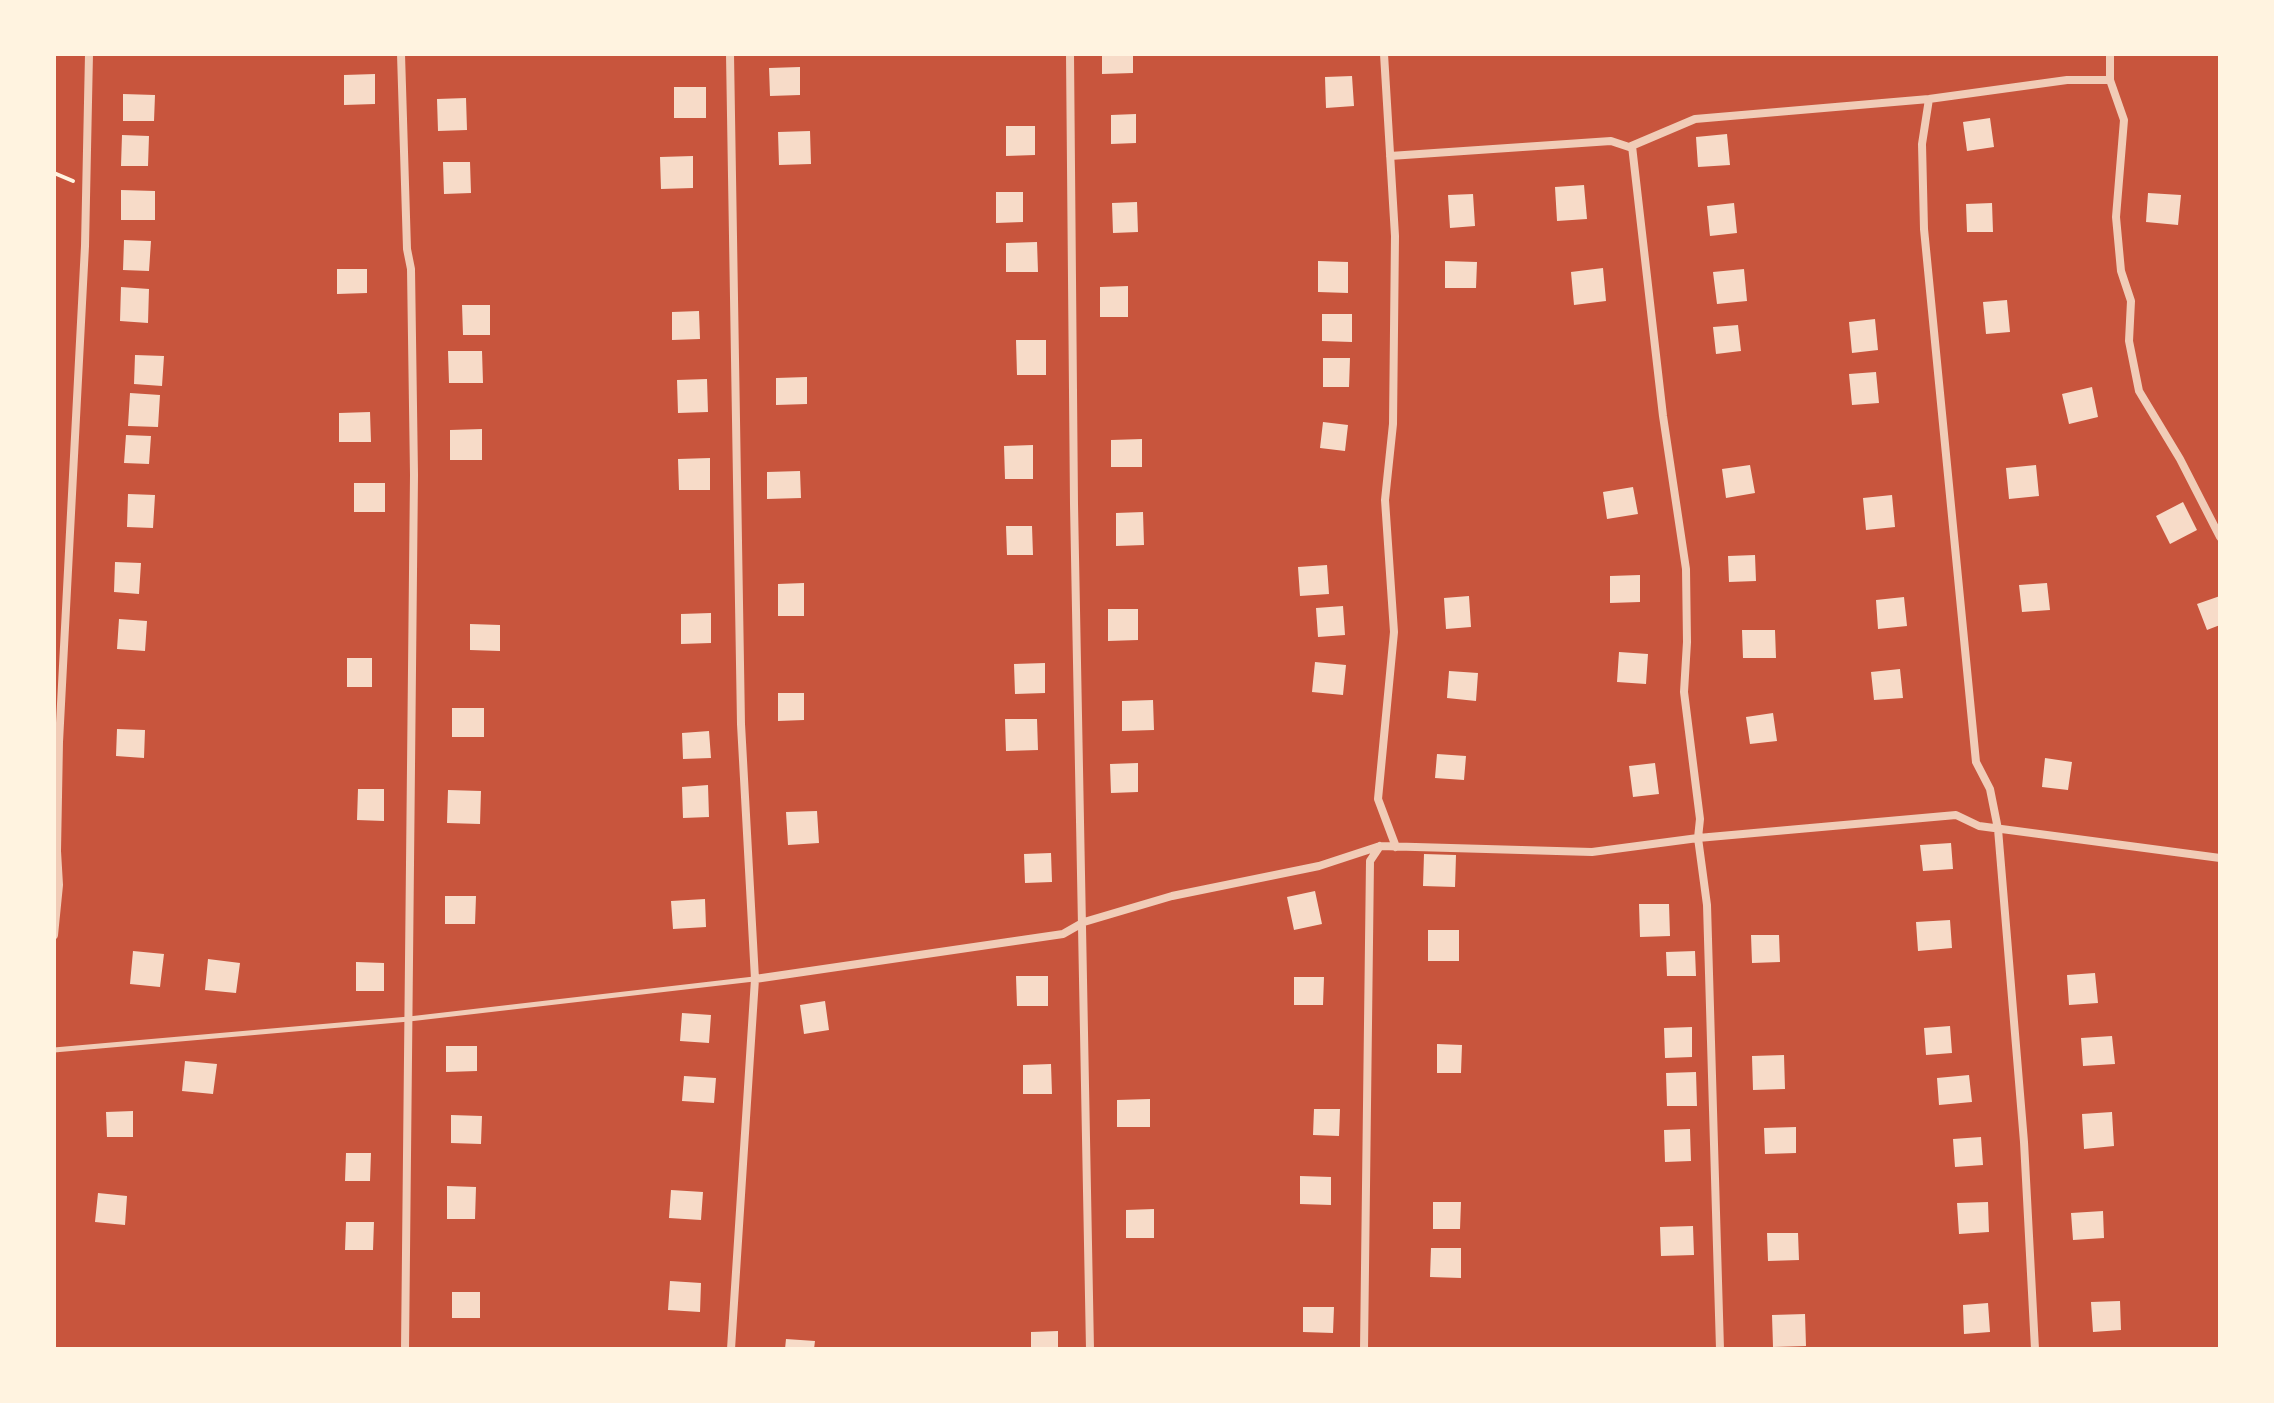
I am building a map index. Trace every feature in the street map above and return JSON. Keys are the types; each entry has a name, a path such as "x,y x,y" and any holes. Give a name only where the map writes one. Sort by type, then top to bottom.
{"street":[{"path":"54,935 59,885 59,742 86,187 89,54"},
{"path":"401,54 407,249 411,269 414,475 405,1349"},
{"path":"730,54 741,724 755,979 731,1349"},
{"path":"1070,54 1074,504 1090,1349"},
{"path":"1384,54 1395,236 1393,424 1385,500 1394,632 1378,799 1396,847"},
{"path":"2110,54 2110,80 2124,120 2116,217 2121,271 2131,301 2129,341 2139,391 2180,459 2220,537"},
{"path":"1390,156 1611,141 1629,147 1695,119 1929,99 2067,80 2110,80"},
{"path":"1929,99 1922,144 1924,229 1976,762 1990,789 1998,829 2024,1142 2035,1349"},
{"path":"1632,146 1663,416 1686,569 1684,692 1707,905 1720,1349"},
{"path":"755,979 1063,934 1084,922 1172,896 1319,866 1380,846 1592,852 1698,838 1956,815 1979,826 2220,858"},
{"path":"1364,1349 1370,861 1380,846"}],"lane":[{"path":"54,1050 409,1019 755,979"}],"path":[{"path":"54,173 86,187"}],"building":[{"path":"1102,54 1133,54 1133,73 1102,74"},
{"path":"800,67 800,95 770,96 769,68"},
{"path":"375,74 375,104 344,105 344,75"},
{"path":"1352,76 1354,106 1326,108 1325,77"},
{"path":"674,87 706,87 706,118 674,118"},
{"path":"123,94 155,95 154,121 123,121"},
{"path":"466,98 467,130 438,131 437,99"},
{"path":"1136,114 1136,143 1111,144 1111,115"},
{"path":"1990,118 1994,147 1967,151 1963,122"},
{"path":"1006,126 1035,126 1035,155 1006,156"},
{"path":"810,131 811,164 779,165 778,132"},
{"path":"1727,134 1730,165 1698,167 1696,137"},
{"path":"122,135 149,136 148,166 121,166"},
{"path":"693,156 693,188 661,189 660,157"},
{"path":"443,162 470,162 471,193 444,194"},
{"path":"1584,185 1587,219 1557,221 1555,187"},
{"path":"121,190 155,191 155,220 121,220"},
{"path":"996,192 1023,192 1023,222 996,223"},
{"path":"2148,193 2181,195 2178,225 2146,222"},
{"path":"1473,194 1475,226 1450,228 1448,195"},
{"path":"1137,202 1138,232 1113,233 1112,203"},
{"path":"1734,203 1737,233 1710,236 1707,206"},
{"path":"1992,203 1993,232 1967,232 1966,204"},
{"path":"124,240 151,241 149,271 123,270"},
{"path":"1037,242 1038,272 1006,272 1006,243"},
{"path":"1318,261 1348,262 1348,293 1318,292"},
{"path":"1445,261 1477,262 1476,288 1445,288"},
{"path":"1603,268 1606,301 1574,305 1571,272"},
{"path":"337,269 367,269 367,293 337,294"},
{"path":"1744,269 1747,301 1717,304 1713,272"},
{"path":"1128,286 1128,317 1100,317 1100,287"},
{"path":"121,287 149,289 148,323 120,321"},
{"path":"2007,300 2010,332 1986,334 1983,302"},
{"path":"462,305 490,305 490,335 463,335"},
{"path":"699,311 700,339 672,340 672,312"},
{"path":"1322,314 1352,314 1352,342 1322,341"},
{"path":"1875,319 1878,350 1852,353 1849,322"},
{"path":"1738,325 1741,351 1716,354 1713,327"},
{"path":"1016,340 1046,340 1046,375 1017,375"},
{"path":"448,351 482,351 483,383 449,383"},
{"path":"135,355 164,356 162,386 134,384"},
{"path":"1323,358 1350,358 1349,387 1323,387"},
{"path":"1876,372 1879,403 1852,405 1849,374"},
{"path":"807,377 807,404 776,405 776,378"},
{"path":"707,379 708,412 678,413 677,380"},
{"path":"2092,387 2098,417 2069,424 2062,394"},
{"path":"130,393 160,395 158,427 128,426"},
{"path":"370,412 371,442 339,442 339,413"},
{"path":"1323,422 1348,425 1345,451 1320,448"},
{"path":"482,429 482,460 450,460 450,430"},
{"path":"126,435 151,436 149,464 124,463"},
{"path":"1142,439 1142,467 1111,467 1111,440"},
{"path":"1033,445 1033,479 1005,479 1004,446"},
{"path":"710,458 710,490 679,490 678,459"},
{"path":"1750,465 1755,493 1726,498 1722,469"},
{"path":"2036,465 2039,496 2009,499 2006,468"},
{"path":"800,471 801,498 767,499 767,472"},
{"path":"354,483 385,483 385,512 354,512"},
{"path":"1633,487 1638,514 1607,519 1603,492"},
{"path":"128,494 155,495 153,528 127,527"},
{"path":"1892,495 1895,527 1866,530 1863,498"},
{"path":"2183,502 2197,530 2170,544 2156,516"},
{"path":"1143,512 1144,545 1116,546 1116,513"},
{"path":"1006,526 1032,526 1033,555 1007,555"},
{"path":"1755,555 1756,581 1729,582 1728,556"},
{"path":"115,562 141,563 139,594 114,592"},
{"path":"1327,565 1329,594 1300,596 1298,567"},
{"path":"1640,575 1640,602 1610,603 1610,576"},
{"path":"804,583 804,616 778,616 778,584"},
{"path":"2047,583 2050,610 2022,612 2019,585"},
{"path":"1469,596 1471,627 1446,629 1444,598"},
{"path":"2220,596 2220,625 2207,630 2197,604"},
{"path":"1904,597 1907,626 1878,629 1876,600"},
{"path":"1343,606 1345,635 1318,637 1316,608"},
{"path":"1108,609 1138,609 1138,640 1108,641"},
{"path":"711,613 711,643 681,644 681,614"},
{"path":"119,619 147,621 145,651 117,649"},
{"path":"470,624 500,625 500,651 470,650"},
{"path":"1742,630 1775,630 1776,658 1743,658"},
{"path":"1619,652 1648,654 1646,684 1617,682"},
{"path":"347,658 372,658 372,687 347,687"},
{"path":"1315,662 1346,665 1343,695 1312,692"},
{"path":"1045,663 1045,693 1015,694 1014,664"},
{"path":"1900,669 1903,698 1874,700 1871,672"},
{"path":"1449,671 1478,673 1476,701 1447,698"},
{"path":"778,693 804,693 804,720 778,721"},
{"path":"1153,700 1154,730 1122,731 1122,701"},
{"path":"452,708 484,708 484,737 452,737"},
{"path":"1773,713 1777,741 1750,744 1746,717"},
{"path":"1005,719 1037,719 1038,750 1006,751"},
{"path":"117,729 145,730 144,758 116,756"},
{"path":"709,731 711,758 683,759 682,733"},
{"path":"1437,754 1466,756 1464,780 1435,778"},
{"path":"2045,758 2072,762 2068,790 2042,787"},
{"path":"1138,763 1138,792 1111,793 1110,764"},
{"path":"1655,763 1659,794 1633,797 1629,766"},
{"path":"708,785 709,817 683,818 682,787"},
{"path":"358,789 384,789 384,821 357,820"},
{"path":"448,790 481,791 480,824 447,823"},
{"path":"817,811 819,843 788,845 786,812"},
{"path":"1951,843 1953,869 1923,871 1920,845"},
{"path":"1051,853 1052,882 1025,883 1024,854"},
{"path":"1424,854 1456,855 1455,887 1423,886"},
{"path":"1315,891 1322,924 1294,930 1287,897"},
{"path":"445,896 476,896 475,924 445,924"},
{"path":"705,899 706,927 673,929 671,901"},
{"path":"1639,904 1669,904 1670,936 1640,937"},
{"path":"1950,920 1952,948 1918,951 1916,922"},
{"path":"1428,930 1459,930 1459,961 1428,961"},
{"path":"1751,935 1779,935 1780,962 1752,963"},
{"path":"133,951 164,954 160,987 130,984"},
{"path":"1695,951 1696,976 1667,976 1666,952"},
{"path":"208,959 240,963 236,993 205,990"},
{"path":"356,962 384,963 384,991 356,991"},
{"path":"2095,973 2098,1003 2069,1005 2067,975"},
{"path":"1016,976 1048,976 1048,1006 1017,1006"},
{"path":"1294,977 1324,977 1323,1005 1294,1005"},
{"path":"825,1001 829,1030 804,1034 800,1005"},
{"path":"682,1013 711,1015 709,1043 680,1041"},
{"path":"1950,1026 1952,1053 1926,1055 1924,1028"},
{"path":"1692,1027 1692,1057 1665,1058 1664,1028"},
{"path":"2112,1036 2115,1064 2083,1066 2081,1038"},
{"path":"1437,1044 1462,1045 1461,1073 1437,1073"},
{"path":"446,1046 477,1046 477,1071 446,1072"},
{"path":"1784,1055 1785,1089 1753,1090 1752,1056"},
{"path":"185,1061 217,1064 213,1094 182,1091"},
{"path":"1051,1064 1052,1094 1023,1094 1023,1065"},
{"path":"1696,1072 1697,1106 1667,1106 1666,1073"},
{"path":"1969,1075 1972,1102 1939,1105 1937,1078"},
{"path":"684,1076 716,1078 714,1103 682,1101"},
{"path":"1150,1099 1150,1127 1117,1127 1117,1100"},
{"path":"1314,1109 1340,1109 1339,1136 1313,1135"},
{"path":"133,1111 133,1137 107,1137 106,1112"},
{"path":"2112,1112 2114,1146 2084,1149 2082,1114"},
{"path":"451,1115 482,1116 481,1144 451,1143"},
{"path":"1796,1127 1796,1153 1765,1154 1764,1128"},
{"path":"1690,1129 1691,1161 1665,1162 1664,1130"},
{"path":"1981,1137 1983,1165 1955,1167 1953,1139"},
{"path":"346,1153 371,1153 370,1181 345,1181"},
{"path":"1300,1176 1331,1177 1331,1205 1300,1204"},
{"path":"447,1186 476,1187 475,1219 447,1219"},
{"path":"671,1190 703,1192 701,1220 669,1218"},
{"path":"98,1193 127,1196 125,1225 95,1222"},
{"path":"1433,1202 1461,1202 1460,1229 1433,1229"},
{"path":"1988,1202 1989,1232 1959,1234 1957,1203"},
{"path":"1154,1209 1154,1238 1126,1238 1126,1210"},
{"path":"2103,1211 2104,1238 2073,1240 2071,1213"},
{"path":"346,1222 374,1222 373,1250 345,1250"},
{"path":"1693,1226 1694,1255 1661,1256 1660,1227"},
{"path":"1767,1233 1798,1233 1799,1260 1768,1261"},
{"path":"1431,1248 1461,1248 1461,1278 1430,1277"},
{"path":"670,1281 701,1283 700,1312 668,1310"},
{"path":"452,1292 480,1292 480,1318 452,1318"},
{"path":"2120,1301 2121,1330 2093,1332 2091,1302"},
{"path":"1988,1303 1990,1332 1964,1334 1963,1305"},
{"path":"1303,1307 1334,1307 1333,1333 1303,1332"},
{"path":"1805,1314 1806,1346 1773,1347 1772,1315"},
{"path":"1058,1331 1058,1349 1031,1349 1031,1332"},
{"path":"786,1339 815,1341 814,1349 785,1349"}]}
